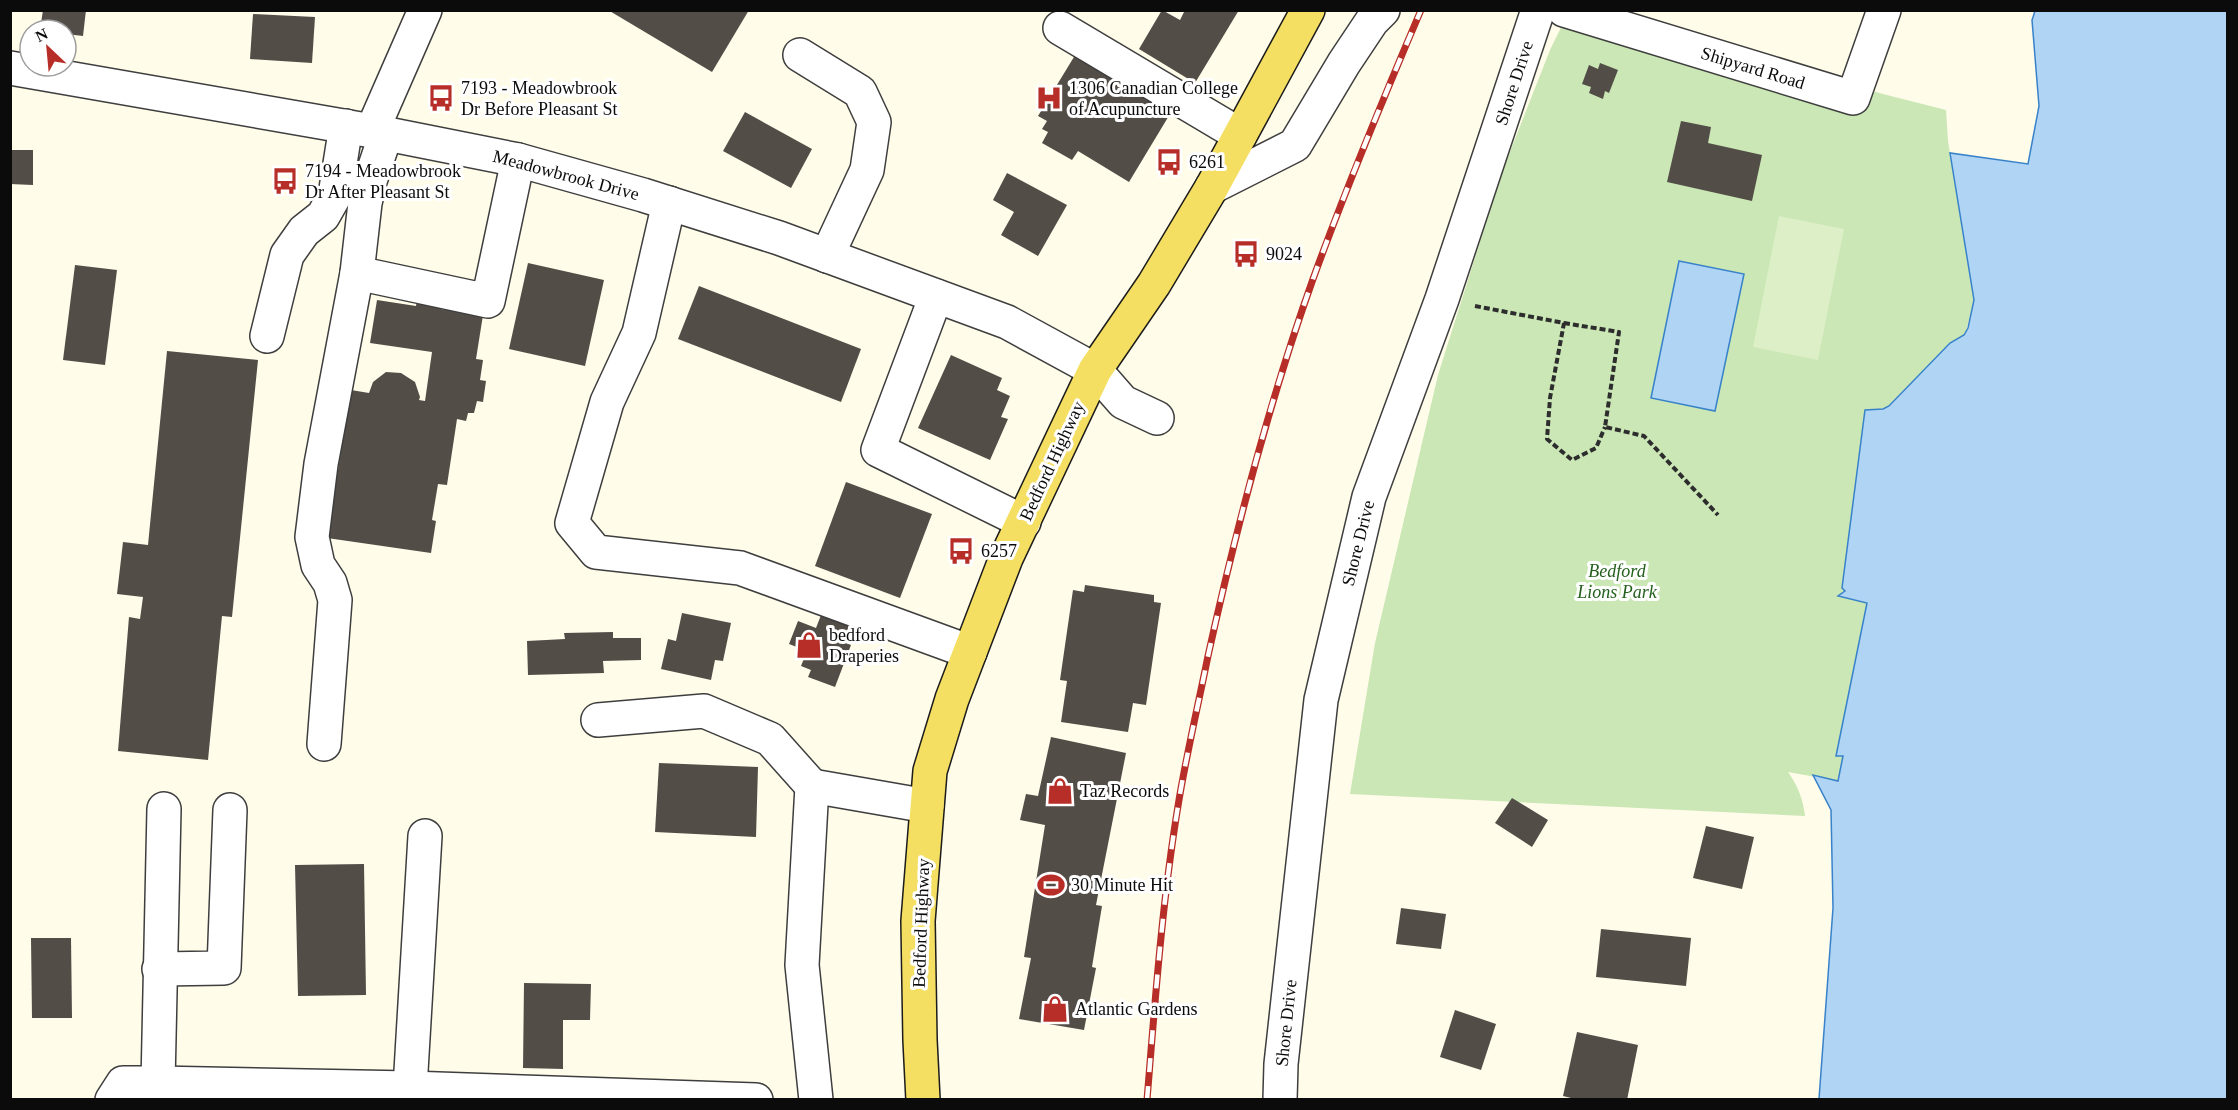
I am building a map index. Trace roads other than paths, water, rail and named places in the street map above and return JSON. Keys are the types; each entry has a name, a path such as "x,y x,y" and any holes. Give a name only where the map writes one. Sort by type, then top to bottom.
{"main road":[{"name":"Bedford Highway","path":"923,1100 918,921 930,771 952,699 1006,558 1095,370 1154,284 1212,187 1308,10"}],"street":[{"path":"267,336 287,255 304,231 323,216 335,195 425,10"},
{"path":"1212,187 1295,145 1344,63 1372,21 1383,10"},
{"name":"Shore Drive","path":"1280,1100 1281,1064 1321,700 1369,497 1442,299 1538,10"},
{"name":"Shipyard Road","path":"1564,10 1852,98 1884,10"},
{"path":"1060,28 1240,135"},
{"path":"800,55 860,92 874,122 867,170 827,256"},
{"name":"Meadowbrook Drive","path":"10,68 368,130 518,160 669,203 779,238 1007,322 1095,370"},
{"path":"324,744 335,600 330,583 318,566 312,537 321,464 357,273 365,203 368,130"},
{"path":"357,273 488,301 518,160"},
{"path":"669,203 639,333 607,402 572,523 596,552 740,567 970,652"},
{"path":"936,296 878,450 1024,522"},
{"path":"1095,370 1123,402 1157,418"},
{"path":"598,720 704,711 770,739 812,786 927,806"},
{"path":"812,786 802,965 816,1100"},
{"path":"158,1083 164,809"},
{"path":"159,969 224,968 230,810"},
{"path":"410,1088 425,836"},
{"path":"117,1091 158,1083 337,1094 410,1088 756,1100"}],"water":[{"path":"2035,11 2227,11 2227,1099 1819,1099 1833,908 1831,810 1813,775 1838,781 1843,756 1836,756 1867,603 1838,596 1845,591 1842,588 1865,410 1883,409 1889,406 1950,343 1964,335 1968,328 1974,300 1950,153 2028,164 2039,106 2032,20"},
{"path":"1679,261 1744,274 1715,411 1651,398"}],"railway":[{"path":"1147,1100 1163,916 1172,842 1188,750 1242,513 1282,372 1313,279 1338,211 1421,10"}],"place":[{"name":"7193 - Meadowbrook Dr Before Pleasant St","path":"441,98"},
{"name":"1306 Canadian College of Acupuncture","path":"1049,98"},
{"name":"6261","path":"1169,162"},
{"name":"7194 - Meadowbrook Dr After Pleasant St","path":"285,181"},
{"name":"9024","path":"1246,254"},
{"name":"6257","path":"961,551"},
{"name":"bedford Draperies","path":"809,645"},
{"name":"Taz Records","path":"1060,791"},
{"name":"30 Minute Hit","path":"1051,885"},
{"name":"Atlantic Gardens","path":"1055,1009"}],"park label":[{"name":"Bedford Lions Park","path":"1617,581"}]}
